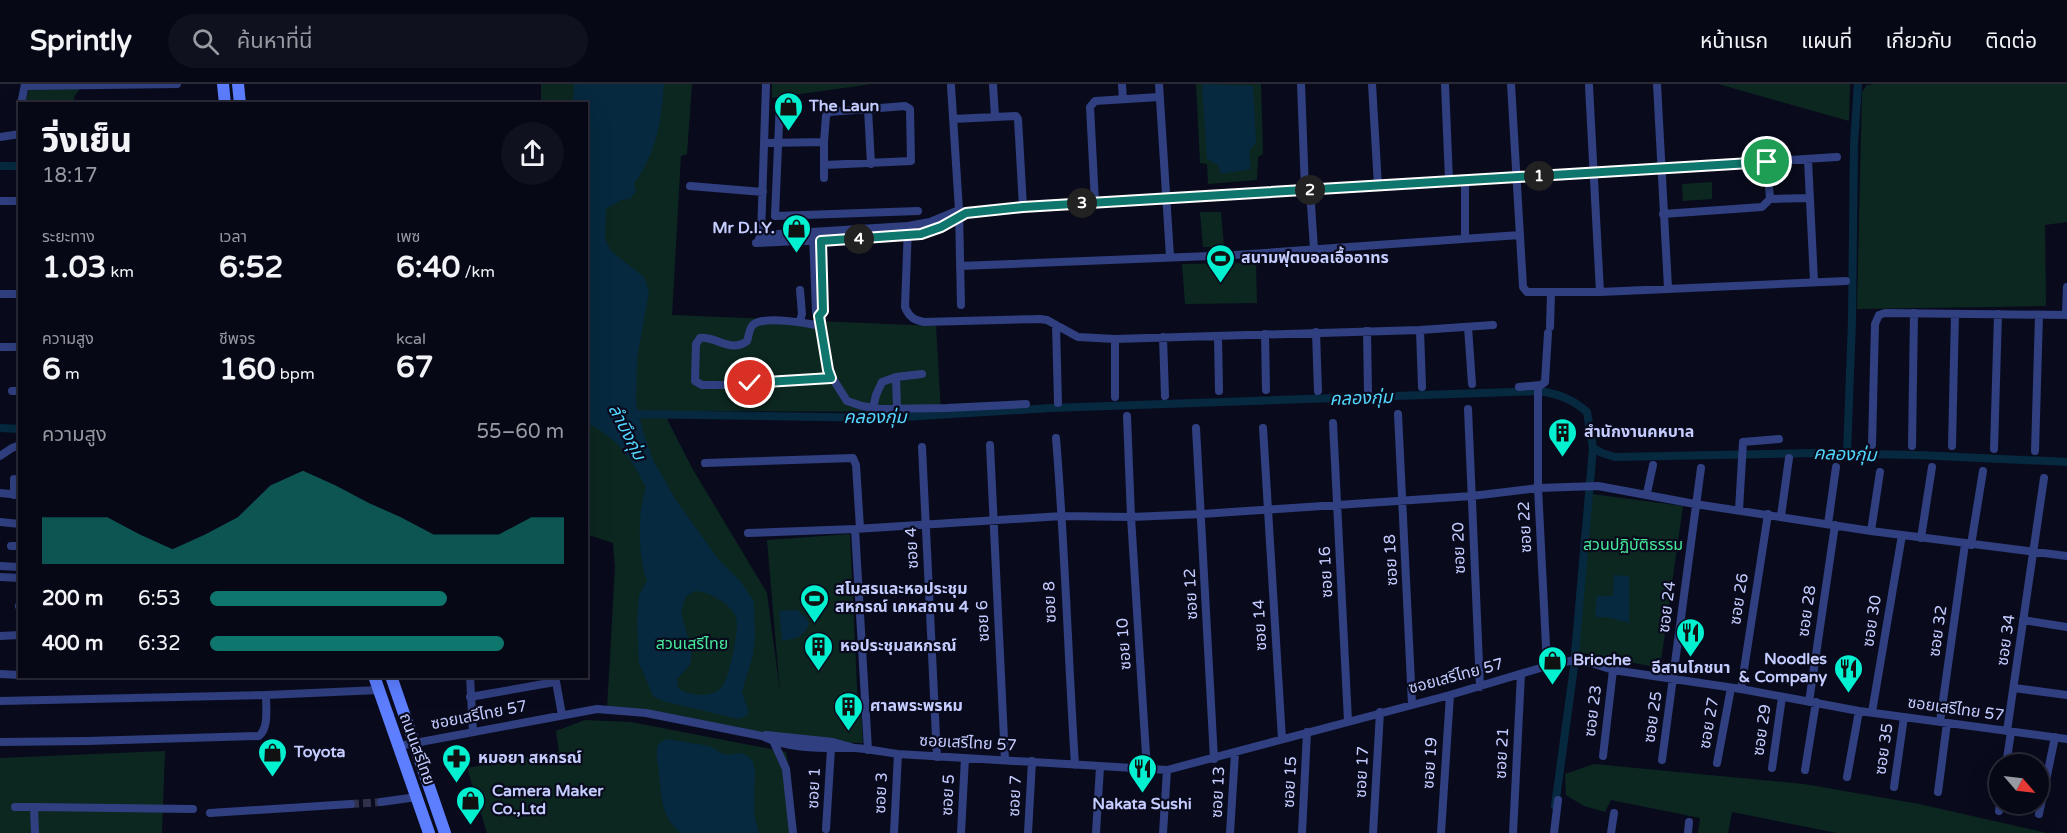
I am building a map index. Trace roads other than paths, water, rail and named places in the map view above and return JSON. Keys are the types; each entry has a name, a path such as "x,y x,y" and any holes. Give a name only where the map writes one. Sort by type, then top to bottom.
{"main road":[{"path":"223,84 225,102"},
{"path":"238,84 240,102"},
{"name":"ถนนเสรีไทย","path":"375,678 429,833"},
{"name":"ถนนเสรีไทย","path":"392,678 445,833"}],"street":[{"path":"21,102 25,85 177,84"},
{"path":"766,84 763,192 759,239 908,231 930,222 961,214 1023,207 1837,157"},
{"path":"1122,84 1123,99"},
{"path":"1158,84 1170,256"},
{"path":"1301,84 1307,190 1314,249"},
{"path":"1372,84 1378,186"},
{"path":"1445,84 1449,180"},
{"path":"1511,84 1523,287 1527,292 1600,292 1846,280"},
{"path":"1657,84 1668,288"},
{"path":"993,85 995,117"},
{"path":"951,86 961,214 961,305"},
{"path":"1589,86 1600,292"},
{"path":"1095,202 1090,107 1095,101 1159,97"},
{"path":"780,100 774,214 777,217 918,211"},
{"path":"824,165 911,161 911,112 908,106 827,113 824,142 824,165 824,178"},
{"path":"868,109 871,164"},
{"path":"953,119 995,117 1016,117 1018,119 1023,207"},
{"path":"0,137 18,134"},
{"path":"765,143 824,142"},
{"path":"1808,160 1814,281"},
{"path":"1767,162 1770,199"},
{"path":"1465,180 1465,239"},
{"path":"690,186 763,192"},
{"path":"1663,214 1754,209 1762,207 1770,199 1810,198"},
{"path":"0,201 18,201"},
{"path":"817,215 816,312 820,321 828,370 847,401 873,408 947,408 1026,404"},
{"path":"908,231 905,307 908,314 915,320 924,322 1040,319 1056,324 1078,337 1114,339 1493,326"},
{"path":"960,266 1314,249 1520,235"},
{"path":"1872,445 1876,320 1880,315 1886,313 2067,315 2067,287"},
{"path":"800,290 802,314 800,321"},
{"name":"ซอย 22","path":"1547,666 1538,488 1538,389 1545,382 1551,293"},
{"path":"0,294 18,294"},
{"path":"1912,446 1914,314"},
{"path":"1952,446 1955,314"},
{"path":"1994,449 1998,314"},
{"path":"2036,452 2039,315"},
{"path":"730,385 702,386 695,381 696,344 699,338 708,338 724,344 741,345 747,341 750,327 755,323 820,321"},
{"path":"1056,324 1058,403"},
{"path":"1468,327 1472,384"},
{"path":"1420,330 1422,387"},
{"path":"1367,331 1368,392"},
{"path":"1316,332 1318,391"},
{"path":"1265,334 1266,390"},
{"path":"1218,336 1219,391"},
{"path":"1163,337 1165,396"},
{"path":"1114,339 1115,397"},
{"path":"0,347 18,347"},
{"path":"873,408 882,382 896,377 922,374"},
{"path":"896,377 897,408"},
{"path":"750,383 831,378"},
{"path":"1519,387 1538,389"},
{"name":"ซอย 20","path":"1468,409 1480,687"},
{"name":"ซอย 18","path":"1398,414 1412,704"},
{"name":"ซอย 10","path":"1127,416 1147,770"},
{"name":"ซอย 16","path":"1333,423 1348,721"},
{"name":"ซอย 12","path":"1196,428 1214,759"},
{"name":"ซอย 14","path":"1263,428 1282,739"},
{"name":"ซอย 8","path":"1056,438 1074,765"},
{"path":"1739,510 1741,454 1744,441 1779,439"},
{"name":"ซอย 6","path":"990,445 1005,760"},
{"path":"0,456 18,446"},
{"name":"ซอย 4","path":"922,447 937,757"},
{"path":"705,463 853,458 856,465 868,750"},
{"path":"1781,516 1789,458"},
{"path":"1647,494 1653,465"},
{"name":"ซอย 28","path":"1805,770 1832,525 1836,467"},
{"path":"1922,538 1932,467"},
{"name":"ซอย 24","path":"1673,678 1701,468"},
{"name":"ซอย 32","path":"1938,792 1943,723 1968,544 1983,471"},
{"path":"1871,531 1880,472"},
{"name":"ซอย 34","path":"2007,754 2023,620 2044,478"},
{"path":"0,493 17,495 14,479"},
{"path":"748,533 1062,516 1131,517 1202,514 1472,496 1538,488 1598,486 1695,504 1871,531 2067,556"},
{"name":"ซอย 26","path":"1741,689 1768,514"},
{"path":"0,522 18,524"},
{"name":"ซอย 30","path":"1872,712 1902,535"},
{"path":"0,566 18,567"},
{"path":"0,577 18,578"},
{"path":"2023,620 2067,627"},
{"path":"0,636 18,635"},
{"name":"ซอยเสรีไทย 57","path":"399,746 597,709 620,709 772,738 833,742 854,748 898,754 1167,770 1480,687 1547,666 1579,660 1613,670 1741,689 1859,711 2067,739"},
{"name":"ซอย 23","path":"1603,756 1613,670"},
{"name":"ซอย 21","path":"1514,833 1521,674"},
{"path":"0,675 18,675"},
{"path":"470,678 473,732"},
{"name":"ซอย 25","path":"1662,760 1673,678"},
{"path":"470,697 555,679 562,715"},
{"name":"ซอย 27","path":"1717,763 1731,688"},
{"path":"2014,688 2067,695"},
{"path":"0,701 379,690"},
{"path":"0,742 259,736 265,727 266,695"},
{"name":"ซอย 19","path":"1441,833 1450,695"},
{"name":"ซอย 29","path":"1772,768 1782,697"},
{"path":"1847,777 1859,711"},
{"name":"ซอย 17","path":"1373,833 1380,712"},
{"name":"ซอย 35","path":"1894,787 1904,717"},
{"name":"ซอย 15","path":"1302,833 1307,732"},
{"path":"2049,766 2055,737"},
{"path":"772,738 786,769 793,833"},
{"name":"ซอยเสรีไทย 57","path":"772,738 793,746 854,748"},
{"name":"ซอย 1","path":"826,830 831,749"},
{"name":"ซอย 13","path":"1230,833 1235,753"},
{"name":"ซอย 3","path":"894,833 898,754"},
{"name":"ซอย 5","path":"961,833 965,758"},
{"name":"ซอย 7","path":"1028,833 1032,761"},
{"path":"1096,833 1100,767"},
{"path":"1163,833 1167,770"},
{"path":"381,802 417,797"},
{"path":"1554,833 1558,800"},
{"path":"210,813 351,804"},
{"path":"15,807 193,808"},
{"path":"34,807 35,833"},
{"path":"1611,833 1614,813"},
{"path":"1688,833 1689,822"}],"water":[{"name":"ลำบึงกุ่ม","path":"574,84 664,84 659,124 653,148 634,184 636,191 630,199 621,200 606,209 605,239 611,251 644,277 649,291 637,359 636,404 654,462 676,500 718,559 741,582 754,602 753,655 742,692 749,712 746,716 738,719 663,701 653,696 639,663 637,621 639,595 647,581 640,534 641,510 646,488 623,450 588,424 588,102 573,102","holes":["695,591 713,596 725,603 736,617 733,654 721,688 706,695 687,693 678,688 677,679 690,665 692,652 681,613 686,596"]},
{"path":"1202,84 1253,86 1256,143 1249,151 1251,169 1221,174 1218,165 1207,159"},
{"path":"1614,575 1629,576 1629,623 1607,617 1595,617 1597,596 1613,596"},
{"path":"797,610 806,617 809,623 807,628 799,636 782,641 779,611"},
{"path":"666,739 709,746 725,755 741,753 749,757 755,770 754,814 759,833 681,833 674,827 663,805 657,758 658,744"}],"waterway":[{"path":"1847,454 1852,320 1854,144 1858,84"},
{"path":"0,166 18,166"},
{"name":"คลองกุ่ม","path":"630,414 887,418 1051,408 1539,391 1565,398 1587,412 1593,448 1615,457 1814,453 2067,462"},
{"path":"0,428 18,429"},
{"path":"1575,654 1593,448"},
{"path":"1555,806 1574,667"}],"tunnel":[{"path":"351,804 381,802"}],"place":[{"name":"The Laun","path":"788,132"},
{"name":"Mr D.I.Y.","path":"796,254"},
{"name":"สนามฟุตบอลเอื้ออาทร","path":"1220,284"},
{"name":"สำนักงานคหบาล","path":"1563,458"},
{"name":"สโมสรและหอประชุม สหกรณ์ เคหสถาน 4","path":"814,624"},
{"name":"อีสานโภชนา","path":"1691,658"},
{"name":"หอประชุมสหกรณ์","path":"819,672"},
{"name":"Brioche","path":"1552,686"},
{"name":"Noodles & Company","path":"1848,694"},
{"name":"ศาลพระพรหม","path":"849,732"},
{"name":"Toyota","path":"273,778"},
{"name":"หมอยา สหกรณ์","path":"457,784"},
{"name":"Nakata Sushi","path":"1142,794"},
{"name":"Camera Maker Co.,Ltd","path":"471,826"}],"park label":[{"name":"สวนปฏิบัติธรรม","path":"1633,545"},
{"name":"สวนเสรีไทย","path":"692,644"}]}
